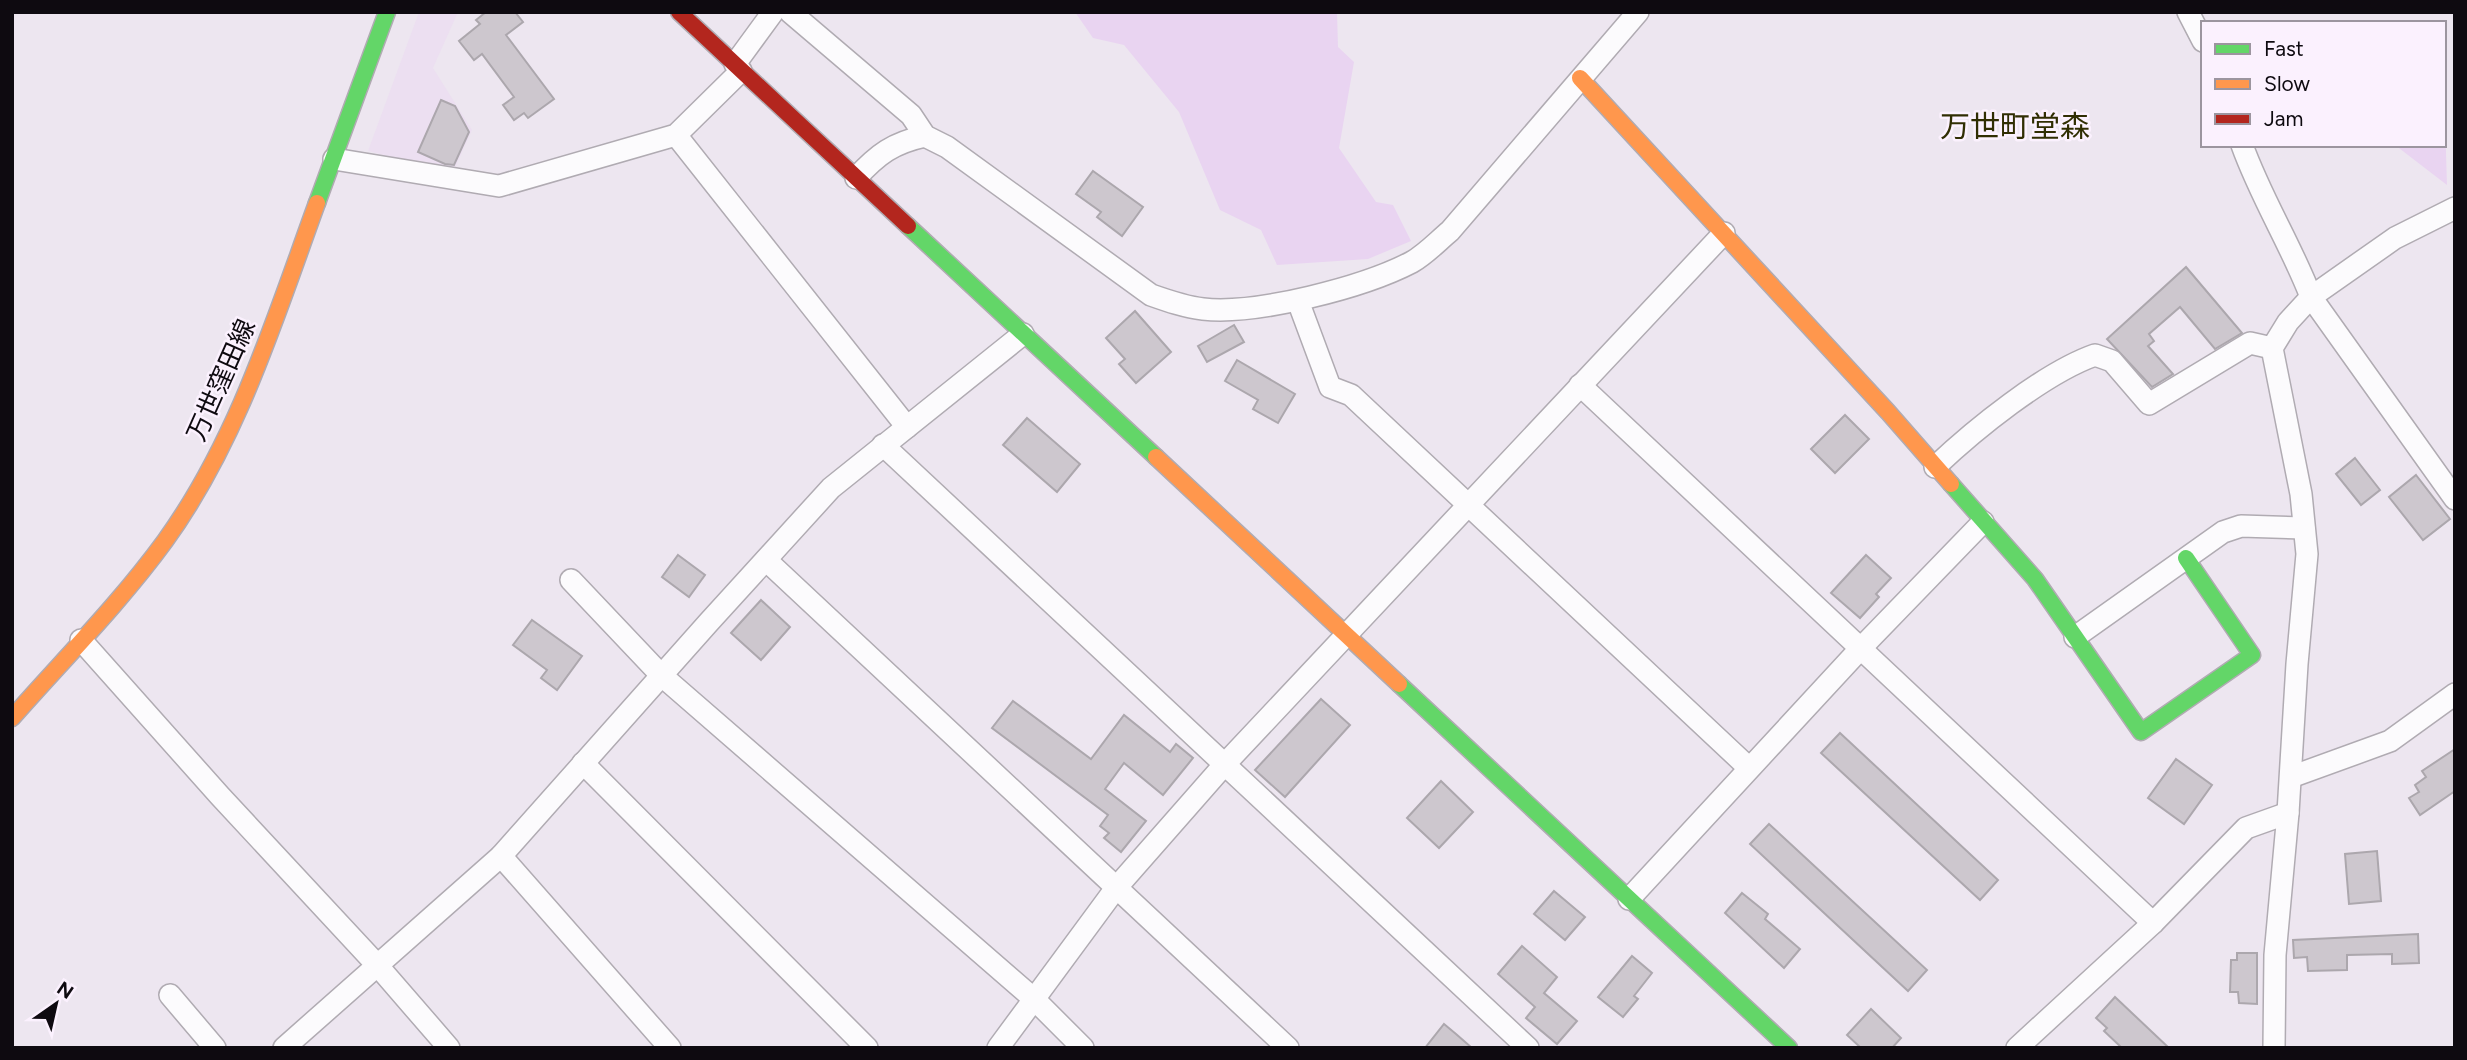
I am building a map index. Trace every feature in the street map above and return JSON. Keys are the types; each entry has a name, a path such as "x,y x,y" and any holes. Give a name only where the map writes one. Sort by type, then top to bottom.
{"street":[{"name":"万世窪田線","path":"12,718 136,578 166,539 205,476 253,379 387,12"},
{"path":"679,12 1788,1048"},
{"path":"334,159 499,186 676,135 738,67 773,12"},
{"path":"790,12 911,115 925,136 947,147 1151,295 1205,309 1298,301 1387,274 1415,260 1450,231 1638,12"},
{"path":"2188,12 2201,37"},
{"path":"1580,78 1888,412 2035,579 2141,732 2252,655 2186,558"},
{"path":"676,135 906,427"},
{"path":"856,178 870,163 900,142 925,136"},
{"path":"2243,147 2255,181 2298,263 2311,297 2455,499"},
{"path":"2274,1048 2275,955 2307,554 2301,494 2272,348 2288,322 2311,297 2395,237 2455,208"},
{"path":"998,1048 1116,888 1224,765 1724,233"},
{"path":"1298,301 1330,387 1351,395 1749,768"},
{"path":"284,1048 501,856 831,488 1023,334"},
{"path":"1934,467 1959,444 2031,390 2079,361 2095,355 2112,361 2149,404 2250,343 2272,348"},
{"path":"1580,385 2153,923"},
{"path":"883,444 1528,1048"},
{"path":"1629,899 1861,648 1983,522"},
{"path":"2075,637 2223,532 2241,526 2304,528"},
{"path":"766,560 1288,1048"},
{"path":"570,580 661,675 1034,999 1083,1048"},
{"path":"81,640 220,796 378,966 449,1048"},
{"path":"2291,777 2390,741 2455,694"},
{"path":"583,764 867,1048"},
{"path":"2017,1048 2153,923 2246,828 2288,813"},
{"path":"501,856 670,1048"},
{"path":"170,995 215,1048"}],"shaded area":[{"path":"419,12 458,12 433,68 472,130 453,172 368,151"},
{"path":"1075,12 1337,12 1338,47 1354,62 1339,148 1376,202 1393,205 1411,241 1368,259 1277,265 1261,230 1220,210 1179,112 1124,45 1093,38"},
{"path":"2398,147 2446,147 2447,185"}],"building":[{"path":"486,12 515,12 523,22 506,35 554,99 528,118 524,113 514,120 503,105 514,97 482,54 474,60 459,41 480,24 476,20"},
{"path":"441,100 455,106 469,132 454,165 445,164 418,152"},
{"path":"1093,171 1143,207 1122,236 1097,217 1101,212 1076,194"},
{"path":"2186,267 2242,333 2215,349 2180,307 2149,334 2154,341 2148,346 2173,374 2152,387 2107,339"},
{"path":"1135,311 1171,352 1136,383 1119,364 1125,359 1106,338"},
{"path":"1234,325 1244,342 1207,362 1198,346"},
{"path":"1237,360 1295,394 1278,423 1253,409 1258,400 1225,381"},
{"path":"1845,415 1869,439 1835,473 1811,449"},
{"path":"1027,418 1080,464 1057,492 1003,445"},
{"path":"2355,458 2380,490 2361,505 2336,474"},
{"path":"2416,475 2450,519 2423,540 2389,497"},
{"path":"678,555 705,575 689,597 662,577"},
{"path":"1866,555 1891,578 1876,594 1879,597 1860,618 1831,593"},
{"path":"761,600 790,627 761,660 731,633"},
{"path":"532,620 582,656 557,690 541,678 547,670 513,645"},
{"path":"1321,699 1350,725 1285,797 1255,770"},
{"path":"1013,701 1091,759 1124,715 1170,752 1176,744 1193,758 1163,795 1124,763 1105,789 1146,821 1121,852 1104,838 1109,833 1100,826 1108,815 992,728"},
{"path":"1840,733 1998,880 1980,900 1821,753"},
{"path":"2455,749 2455,791 2420,815 2409,798 2419,792 2415,785 2426,777 2422,771"},
{"path":"2176,759 2212,785 2184,824 2148,798"},
{"path":"1441,781 1473,812 1439,848 1407,818"},
{"path":"1769,824 1927,970 1908,991 1750,844"},
{"path":"2377,851 2381,901 2349,904 2345,854"},
{"path":"1554,891 1585,917 1565,940 1534,914"},
{"path":"1742,893 1768,914 1765,919 1800,949 1784,968 1725,913"},
{"path":"2418,934 2419,963 2392,964 2392,954 2347,955 2347,970 2308,971 2307,957 2294,958 2293,940"},
{"path":"1522,946 1557,977 1544,993 1577,1021 1557,1044 1526,1018 1535,1007 1498,974"},
{"path":"2237,953 2257,953 2257,1004 2239,1003 2238,992 2230,992 2231,960 2237,960"},
{"path":"1632,956 1652,973 1634,996 1638,999 1623,1017 1598,997"},
{"path":"2115,997 2169,1048 2122,1048 2104,1031 2107,1028 2096,1018"},
{"path":"1871,1009 1901,1038 1892,1048 1861,1048 1847,1035"},
{"path":"1444,1024 1456,1034 1472,1048 1425,1048"}],"traffic: fast":[{"path":"317,203 387,12"},
{"path":"908,226 1156,457"},
{"path":"1951,484 2035,579 2141,732 2252,655 2186,558"},
{"path":"1399,684 1789,1048"}],"traffic: slow":[{"path":"1580,78 1951,484"},
{"path":"12,718 129,587 191,502 214,462 253,377 317,203"},
{"path":"1156,457 1399,684"}],"traffic: jam":[{"path":"679,12 908,226"}],"district":[{"name":"万世町堂森","path":"2015,127"}]}
